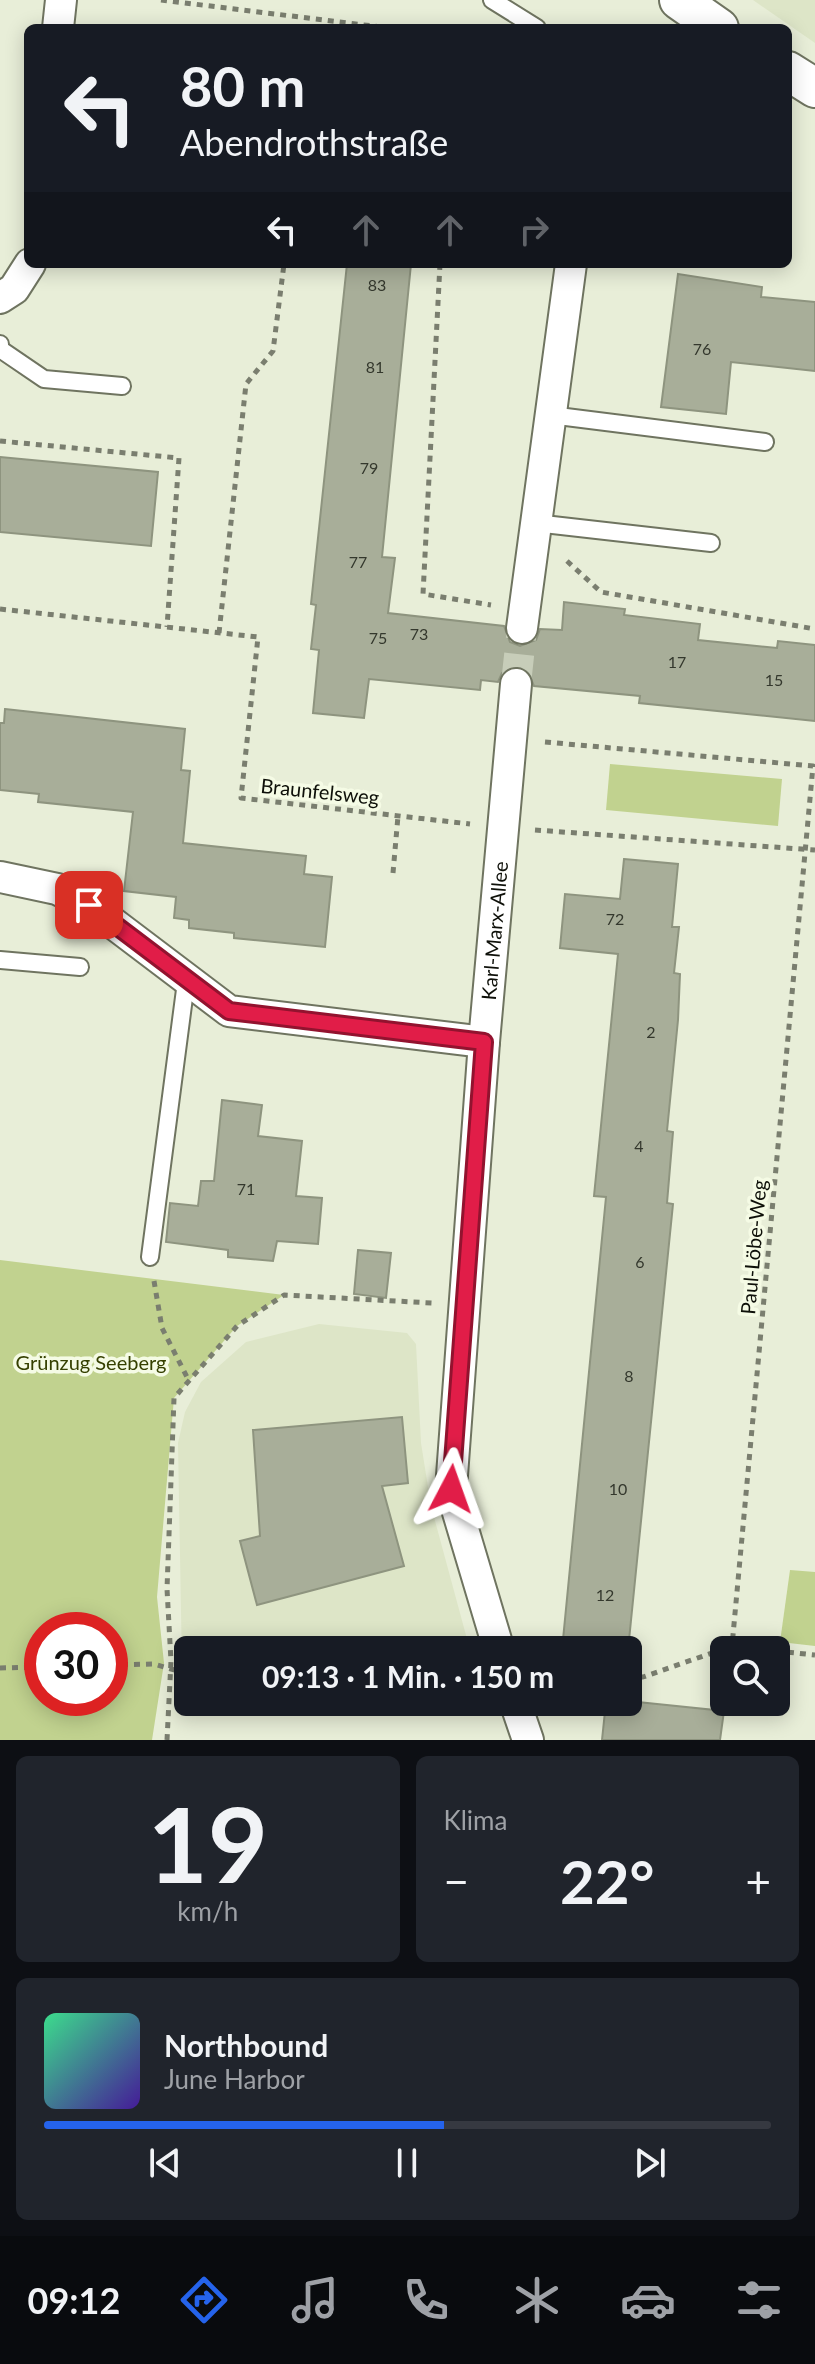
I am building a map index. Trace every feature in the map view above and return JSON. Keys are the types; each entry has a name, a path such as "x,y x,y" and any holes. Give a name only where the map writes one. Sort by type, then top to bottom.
{"street":[{"path":"58,24 61,0"},
{"path":"792,74 815,88"},
{"path":"0,298 14,289 27,268"},
{"path":"523,619 570,268"},
{"name":"Karl-Marx-Allee","path":"495,1636 451,1489 484,1042 516,684"},
{"path":"0,877 57,889 89,905 186,982 229,1011 484,1042"},
{"path":"520,1716 528,1740"}],"lane":[{"path":"492,0 531,24"},
{"path":"0,344 0,349 44,379 122,386"},
{"path":"550,415 765,442"},
{"path":"535,527 711,543"},
{"path":"0,960 80,967"},
{"path":"150,1257 186,982"}],"path":[{"path":"161,0 356,24"},
{"path":"219,633 246,384 273,351 283,268"},
{"path":"440,268 423,594 523,619"},
{"path":"0,441 179,458 167,627"},
{"path":"535,527 601,592 815,629"},
{"name":"Braunfelsweg","path":"0,609 258,637 241,798 504,828 815,850"},
{"name":"Paul-Löbe-Weg","path":"512,739 813,766 733,1636"},
{"path":"393,873 398,816"},
{"path":"150,1257 162,1328 189,1381"},
{"path":"167,1740 170,1669 167,1589 174,1398 237,1326 284,1295 465,1305"},
{"path":"790,1652 815,1655"},
{"path":"642,1677 710,1654"},
{"path":"128,1665 154,1664 174,1670"},
{"path":"0,1668 24,1667"}],"shaded area":[{"path":"753,0 815,0 815,43 792,24"},
{"path":"319,1324 407,1333 416,1344 421,1443 431,1506 466,1636 181,1636 178,1443 185,1412 201,1382 246,1342"}],"green space":[{"path":"610,764 782,779 778,826 606,810"},
{"name":"Grünzug Seeberg","path":"0,1260 284,1295 237,1326 174,1398 157,1597 164,1663 152,1740 0,1740"},
{"path":"790,1570 815,1572 815,1646 790,1643 790,1636 781,1636"}],"building":[{"path":"347,268 411,268 382,557 395,558 388,613 504,626 510,642 520,646 536,640 540,629 562,630 564,602 625,609 624,615 700,624 698,640 777,648 778,641 815,645 815,721 639,703 640,696 534,686 527,670 517,666 502,673 498,682 481,680 480,690 369,679 364,718 313,713 319,650 311,649 316,605 311,604"},
{"path":"678,274 762,287 761,297 815,302 815,371 731,362 726,414 661,407"},
{"path":"0,457 158,472 151,546 0,532"},
{"path":"5,709 185,729 181,770 190,771 183,843 306,856 304,874 332,877 325,947 234,938 234,933 189,928 189,920 174,918 176,897 124,891 133,812 38,802 39,794 0,790 0,723 4,723"},
{"path":"624,859 678,864 672,927 679,927 674,973 680,974 667,1131 673,1132 667,1203 673,1204 629,1636 563,1636 606,1197 594,1196 618,954 560,948 565,894 620,899"},
{"path":"222,1100 262,1105 258,1136 302,1141 296,1196 322,1198 318,1244 277,1241 273,1261 228,1257 228,1250 166,1242 170,1203 198,1206 201,1181 214,1181"},
{"path":"358,1250 391,1253 386,1298 354,1294"},
{"path":"402,1417 408,1483 382,1486 404,1566 257,1605 240,1541 260,1536 253,1430"},
{"path":"642,1702 710,1710 710,1716 723,1716 720,1740 602,1740 605,1716 642,1716"}],"tunnel":[{"path":"516,684 522,628"}],"route":[{"path":"89,905 186,982 229,1011 484,1042 451,1489"}]}
